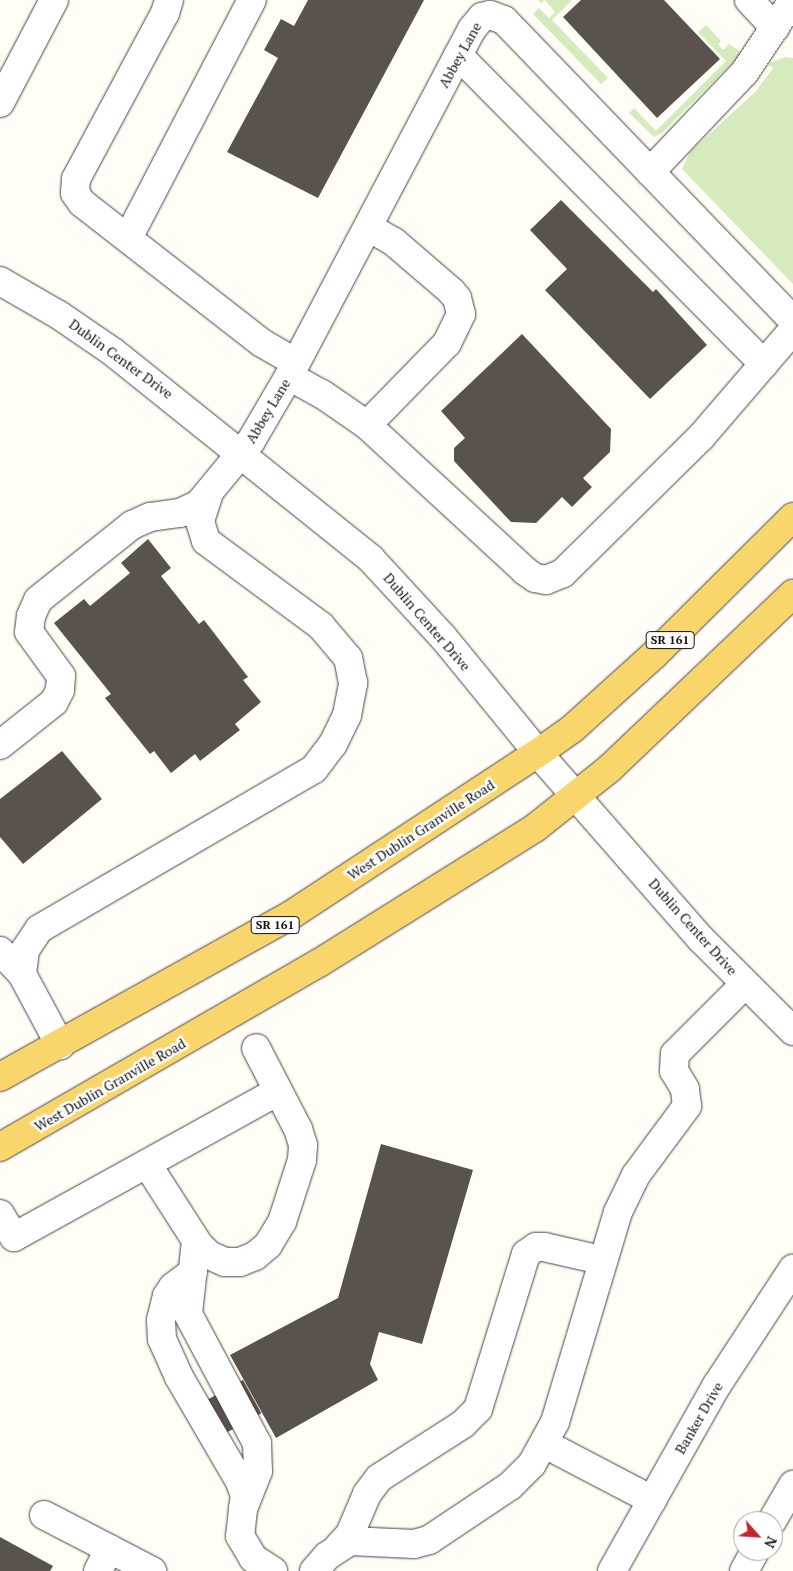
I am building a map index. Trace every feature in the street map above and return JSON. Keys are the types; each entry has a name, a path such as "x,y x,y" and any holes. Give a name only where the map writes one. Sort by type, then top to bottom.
{"main road":[{"name":"West Dublin Granville Road","path":"0,1078 290,915 572,729 654,655 793,517"},
{"name":"West Dublin Granville Road","path":"0,1147 319,963 578,797 793,594"}],"street":[{"path":"0,103 54,0"},
{"path":"128,238 252,0"},
{"path":"749,0 775,28"},
{"path":"650,172 745,72 793,0"},
{"path":"168,4 75,186 79,200 262,343 322,394 367,425 525,571 535,578 546,580 563,573 701,437 793,330"},
{"name":"Abbey Lane","path":"208,496 242,452 292,370 476,21 490,15 504,20 793,320"},
{"path":"458,55 764,364"},
{"path":"367,425 447,343 461,314 457,298 451,291 394,242 368,226"},
{"name":"Dublin Center Drive","path":"0,281 106,346 347,537 384,572 444,637 538,753 745,984 793,1031"},
{"path":"0,745 54,702 60,690 61,676 29,632 31,616 42,594 132,525 150,517 190,510 208,496"},
{"path":"22,974 25,950 39,929 314,769 333,744 347,714 353,683 352,668 344,652 320,626 206,541 200,521 208,496"},
{"path":"0,951 22,974 60,1045"},
{"path":"339,1546 362,1540 407,1544 428,1540 518,1479 545,1444 559,1410 601,1260 629,1186 685,1111 686,1094 674,1071 675,1054 745,984"},
{"path":"147,1164 196,1241 213,1258 235,1262 255,1256 275,1236 304,1150 301,1134 256,1048"},
{"path":"0,1214 14,1238 278,1091"},
{"path":"196,1241 193,1272 184,1292 181,1320 248,1452 250,1487 243,1509 240,1530 243,1545 253,1558 273,1571"},
{"path":"314,1571 350,1534 367,1494 379,1478 463,1424 478,1409 528,1252 544,1247 601,1260"},
{"name":"Banker Drive","path":"612,1571 718,1385 793,1269"},
{"path":"545,1444 652,1500"},
{"path":"778,1511 793,1485"},
{"path":"44,1514 104,1560 152,1571"}],"green space":[{"path":"545,0 572,0 552,20 608,78 601,84 533,14 539,8 549,18 555,12"},
{"path":"706,25 721,41 718,44 723,50 729,44 742,53 662,133 654,137 629,113 634,108 656,131 726,61 698,32"},
{"path":"785,57 793,58 793,284 682,169 690,152 756,91 773,68 768,64"}],"building":[{"path":"308,0 424,0 318,198 227,152 278,58 264,50 281,19 294,26"},
{"path":"581,0 664,0 720,59 657,118 563,17"},
{"path":"561,200 653,292 656,289 707,345 650,399 545,290 567,269 530,230"},
{"path":"522,334 611,429 610,452 583,478 592,487 572,507 562,497 536,523 511,522 454,461 454,448 465,438 441,411"},
{"path":"148,539 171,568 161,576 199,624 204,620 248,677 243,680 261,702 235,724 240,730 200,761 195,754 171,773 154,751 150,754 105,698 111,694 54,623 84,599 90,606 130,573 121,563"},
{"path":"62,751 102,799 23,864 0,837 0,799"},
{"path":"381,1144 473,1170 422,1344 379,1332 370,1364 378,1380 276,1438 230,1355 338,1298"},
{"path":"243,1380 261,1413 206,1444 188,1411"},
{"path":"0,1537 53,1566 50,1571 0,1571"}]}
